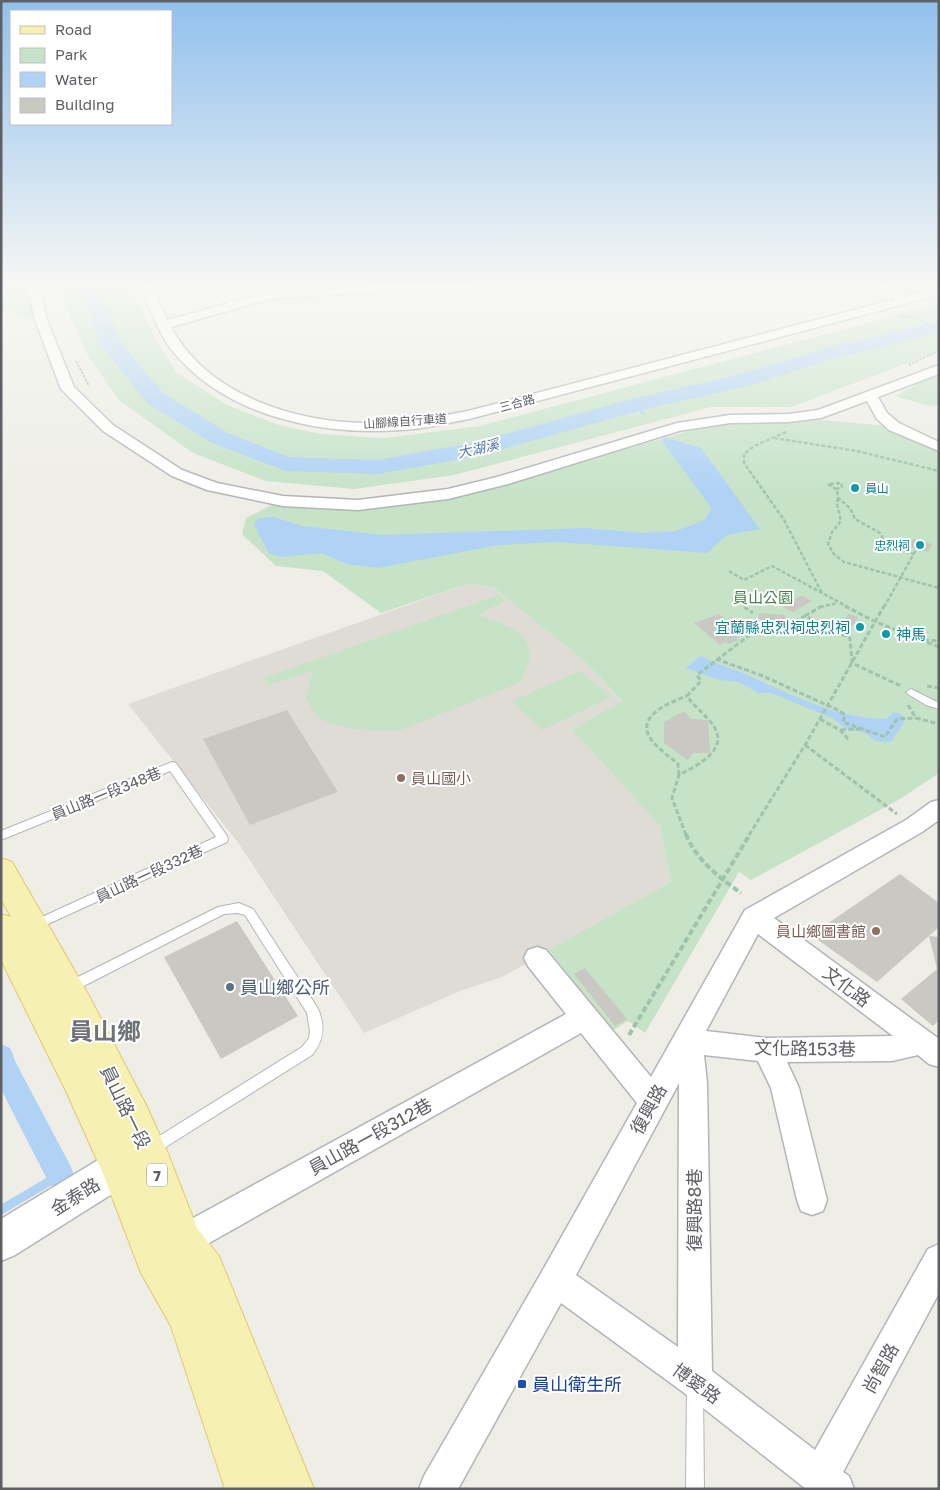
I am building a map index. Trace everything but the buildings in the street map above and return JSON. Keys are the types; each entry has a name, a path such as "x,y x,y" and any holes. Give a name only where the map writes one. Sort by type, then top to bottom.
{"main road":[{"name":"員山路一段","path":"1,870 17,927 80,1080 134,1159 168,1249 189,1316 249,1489"},
{"name":"員山路一段","path":"17,927 66,988 133,1118 134,1159"},
{"name":"員山路一段","path":"168,1249 204,1271 290,1489"}],"street":[{"path":"54,353 68,388 108,428 177,473 213,487 283,501 358,504 448,494 502,481 677,427 730,419 789,418 821,414 939,369"},
{"name":"三合路","path":"182,353 206,376 233,393 261,407 298,419 320,423 349,426 400,426 469,415 706,353"},
{"path":"869,396 877,403 881,416 899,430 939,448"},
{"path":"748,905 914,826 939,808"},
{"name":"復興路","path":"437,1489 556,1280 653,1101 688,1041 748,905"},
{"name":"文化路","path":"748,905 933,1044"},
{"path":"537,958 653,1101"},
{"name":"員山路一段312巷","path":"168,1249 585,1017"},
{"name":"文化路153巷","path":"688,1041 767,1050 892,1049 933,1044"},
{"name":"復興路8巷","path":"688,1041 693,1083 695,1380"},
{"path":"767,1050 785,1088 812,1200"},
{"name":"金泰路","path":"1,1241 134,1159"},
{"name":"尚智路","path":"828,1482 939,1260"},
{"name":"博愛路","path":"556,1280 695,1380 828,1482"}],"lane":[{"path":"911,692 929,703 939,706"},
{"name":"員山路一段348巷","path":"1,836 172,766 195,802"},
{"name":"員山路一段332巷","path":"17,927 223,839 195,802"},
{"path":"66,988 222,910 239,908 249,912 313,1011 318,1028 317,1038 307,1051 134,1159"},
{"path":"695,1380 695,1489"}],"path":[{"path":"910,372 910,364 936,353"},
{"path":"822,594 784,520 744,463 744,454 754,446 773,438 811,442 901,460 939,471"},
{"path":"835,489 842,487 841,483 828,484 838,492 836,504 841,521 832,532 828,544 834,554 844,562 939,588"},
{"path":"838,498 850,508 855,519 867,528 880,533 884,540 900,550 914,554"},
{"path":"630,1074 641,1054 628,1037 828,706 916,550"},
{"path":"729,571 744,580 772,566 876,622 939,647"},
{"path":"750,600 757,596"},
{"path":"748,905 690,846 672,798 679,775 678,764 651,740 648,726 650,717 664,704 687,696 701,681 697,675 715,659 755,631 789,625 823,605 839,603"},
{"path":"744,608 753,613"},
{"path":"805,616 850,638 852,663"},
{"path":"918,639 939,641"},
{"path":"715,659 744,667 772,682 840,711 845,715 843,722 885,738 897,719 916,718"},
{"path":"852,663 911,692"},
{"path":"679,775 712,756 718,747 717,728 707,717 694,708 687,696"},
{"path":"820,718 840,730 848,740"},
{"path":"840,730 862,729"},
{"path":"804,746 914,826"}],"shaded area":[{"name":"員山國小","path":"467,584 493,587 583,660 622,702 572,730 660,826 671,882 502,977 460,991 364,1033 237,841 128,704"}],"green space":[{"path":"86,353 164,353 177,373 227,405 279,425 321,434 384,438 480,426 756,353 935,353 791,407 711,407 454,475 354,489 266,481 193,453 119,400"},
{"path":"939,373 939,406 929,406 895,396"},
{"name":"員山公園","path":"820,420 888,426 939,451 939,773 900,799 751,880 739,872 645,1033 628,1021 612,1031 549,950 671,882 660,826 572,730 622,701 583,660 493,587 467,584 381,613 323,571 276,566 242,534 246,518 274,504 331,509 363,508 485,489 689,431 741,422 790,423"},
{"path":"499,595 505,601 477,615 514,630 528,644 530,655 527,667 519,683 401,730 357,729 334,725 325,721 315,713 306,698 313,671 269,685 264,678"},
{"path":"580,671 611,697 542,730 512,701"}],"water":[{"path":"664,437 701,448 760,529 727,535 707,553 557,542 498,545 378,568 346,564 322,553 281,557 269,553 254,525 258,518 274,517 302,526 383,535 584,528 643,533 676,531 704,520 712,509 662,441"},
{"path":"700,656 795,697 831,710 867,718 886,719 894,712 906,719 891,742 875,741 866,733 846,729 834,719 771,693 758,693 739,682 719,680 686,668"}],"waterway":[{"name":"大湖溪","path":"118,353 155,398 220,438 286,464 378,467 478,449 636,405 743,380 832,353"},
{"path":"636,405 644,414"},
{"path":"1,1056 4,1067 60,1175"},
{"path":"1,1210 60,1175"}],"place":[{"name":"員山","path":"855,488"},
{"name":"忠烈祠","path":"920,545"},
{"name":"宜蘭縣忠烈祠忠烈祠","path":"860,627"},
{"name":"神馬","path":"886,634"},
{"name":"員山國小","path":"401,778"},
{"name":"員山鄉圖書館","path":"876,931"},
{"name":"員山鄉公所","path":"230,987"},
{"name":"員山衛生所","path":"522,1384"}],"district":[{"name":"員山鄉","path":"105,1030"}]}
